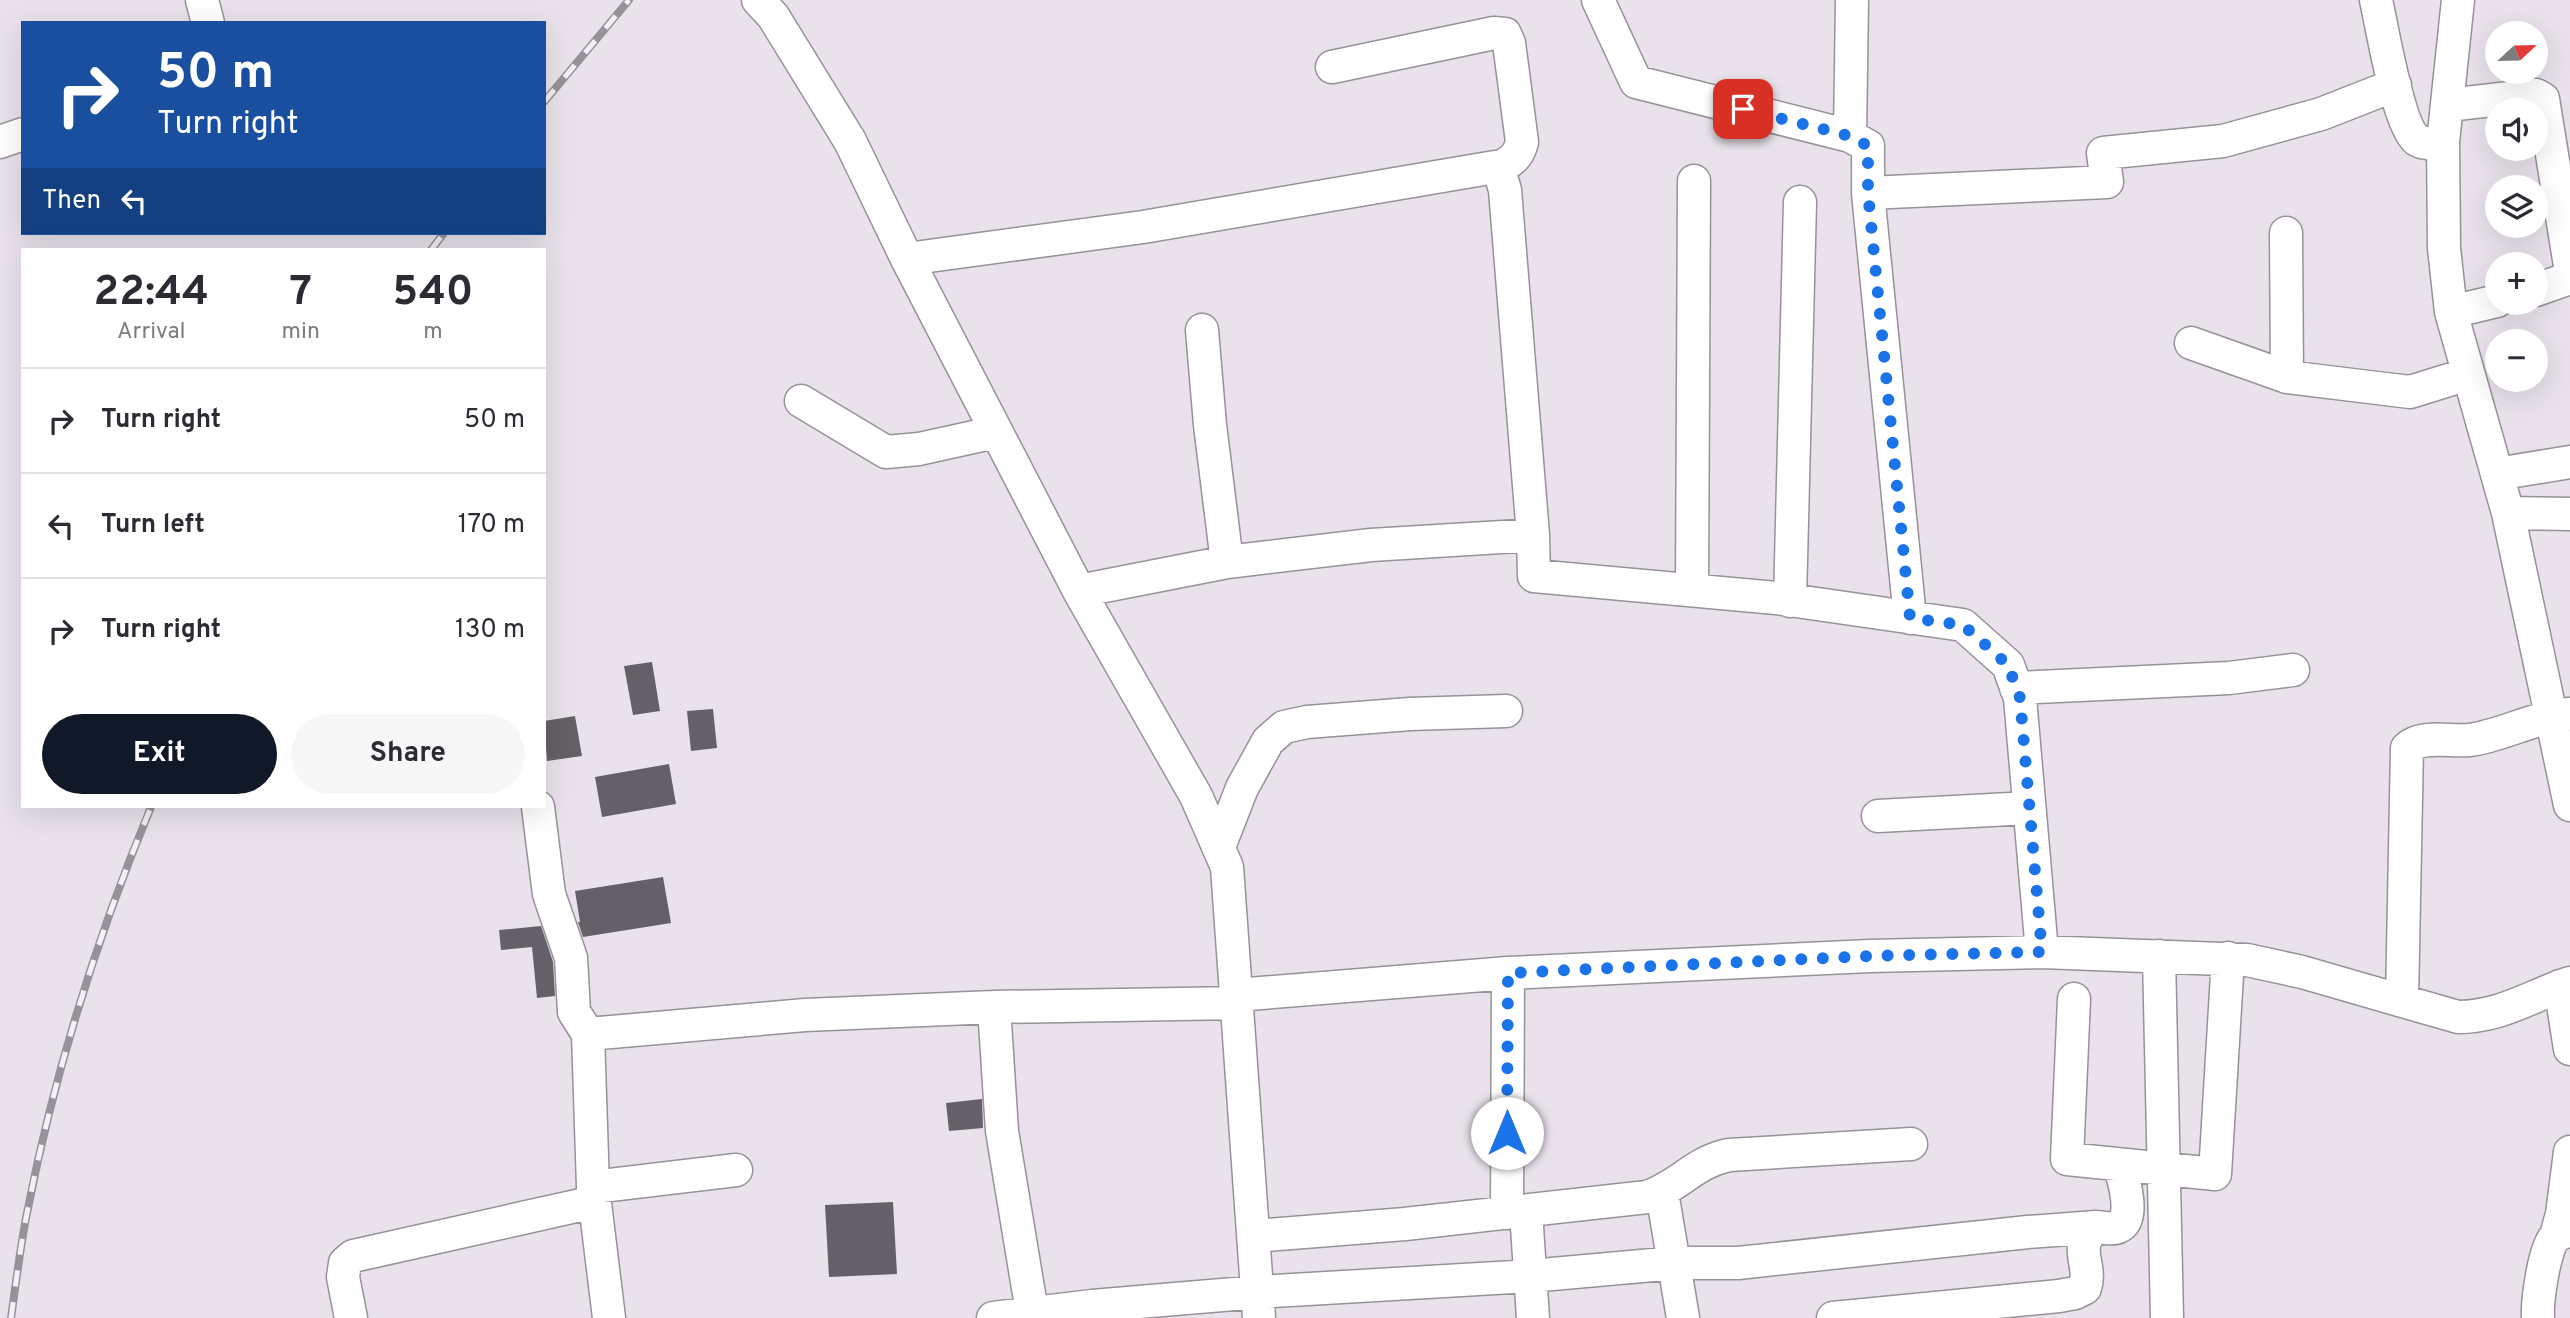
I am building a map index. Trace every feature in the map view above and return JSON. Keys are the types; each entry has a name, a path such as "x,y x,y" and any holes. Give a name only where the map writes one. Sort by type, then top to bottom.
{"street":[{"path":"202,0 207,21"},
{"path":"758,0 773,16 850,141 907,258 1079,591 1196,796 1227,867 1258,1305"},
{"path":"1598,0 1636,82 1850,136 1868,146 1868,193 1910,618"},
{"path":"1850,136 1852,0"},
{"path":"2376,0 2395,85 2413,135 2428,144 2443,142"},
{"path":"2458,0 2443,142 2444,248 2451,312 2508,513 2560,714 2569,798"},
{"path":"907,258 1143,227 1490,167 1497,169 1514,160 1519,153 1522,142 1510,43 1505,34 1494,33 1332,67"},
{"path":"1868,193 2107,182 2103,153 2222,141 2321,114 2395,85"},
{"path":"2448,104 2540,96 2563,179 2570,266"},
{"path":"0,142 21,135"},
{"path":"1497,169 1505,190 1534,576 1790,601 1963,625 2008,665 2020,698 2042,952"},
{"path":"1692,590 1694,181"},
{"path":"1790,601 1800,202"},
{"path":"2286,233 2287,377"},
{"path":"2548,286 2570,278"},
{"path":"2451,312 2485,304"},
{"path":"1202,330 1210,425 1227,562"},
{"path":"2190,343 2287,377 2410,392 2468,374"},
{"path":"802,401 886,452 919,449 996,432"},
{"path":"2497,474 2570,462"},
{"path":"2508,513 2570,514"},
{"path":"1079,591 1227,562 1371,545 1533,535"},
{"path":"2016,688 2229,678 2293,670"},
{"path":"1219,847 1242,788 1268,741 1284,727 1307,722 1410,714 1506,711"},
{"path":"2402,1001 2407,748 2413,742 2470,740 2493,735 2560,714"},
{"path":"1878,817 2029,807"},
{"path":"538,808 549,894 571,958 574,1012 589,1034 593,1195 609,1318"},
{"path":"589,1034 804,1014 1237,999 1508,973 1857,957 2042,952 2228,958 2286,967 2458,1017 2480,1017 2499,1012 2565,984 2570,1049"},
{"path":"2159,956 2167,1318"},
{"path":"2074,999 2067,1159 2215,1174 2228,958"},
{"path":"1508,973 1516,1212 1530,1276 1533,1318"},
{"path":"993,1007 1002,1131 1033,1315"},
{"path":"1254,1236 1405,1224 1647,1198 1681,1181 1697,1167 1720,1157 1910,1144"},
{"path":"2538,1318 2537,1301 2551,1245 2563,1233 2570,1152"},
{"path":"993,1318 1258,1305 1530,1276 1675,1263 1738,1263 2028,1232 2116,1228 2125,1223 2127,1214 2126,1186 2118,1164"},
{"path":"351,1318 344,1277 345,1263 353,1256 593,1195 736,1170"},
{"path":"1662,1192 1683,1318"},
{"path":"1851,1317 2075,1293 2085,1288 2088,1280 2083,1242 2096,1227"}],"building":[{"path":"652,662 660,711 633,715 624,666"},
{"path":"713,709 717,748 691,751 687,711"},
{"path":"575,716 582,756 547,761 546,721"},
{"path":"669,764 676,804 602,817 595,777"},
{"path":"663,877 671,923 583,937 578,922 575,891"},
{"path":"541,926 553,962 555,996 537,998 532,947 501,950 499,930"},
{"path":"982,1099 983,1128 949,1131 946,1103"},
{"path":"893,1202 897,1274 829,1277 825,1205"}],"railway":[{"path":"546,100 629,0"},
{"path":"433,248 442,235"},
{"path":"11,1318 27,1213 50,1109 95,956 151,808"}],"route":[{"path":"1507,1133 1508,973 1870,956 2042,952 2020,698 2008,665 1963,625 1910,618 1868,193 1868,146 1850,136 1743,109"}]}
